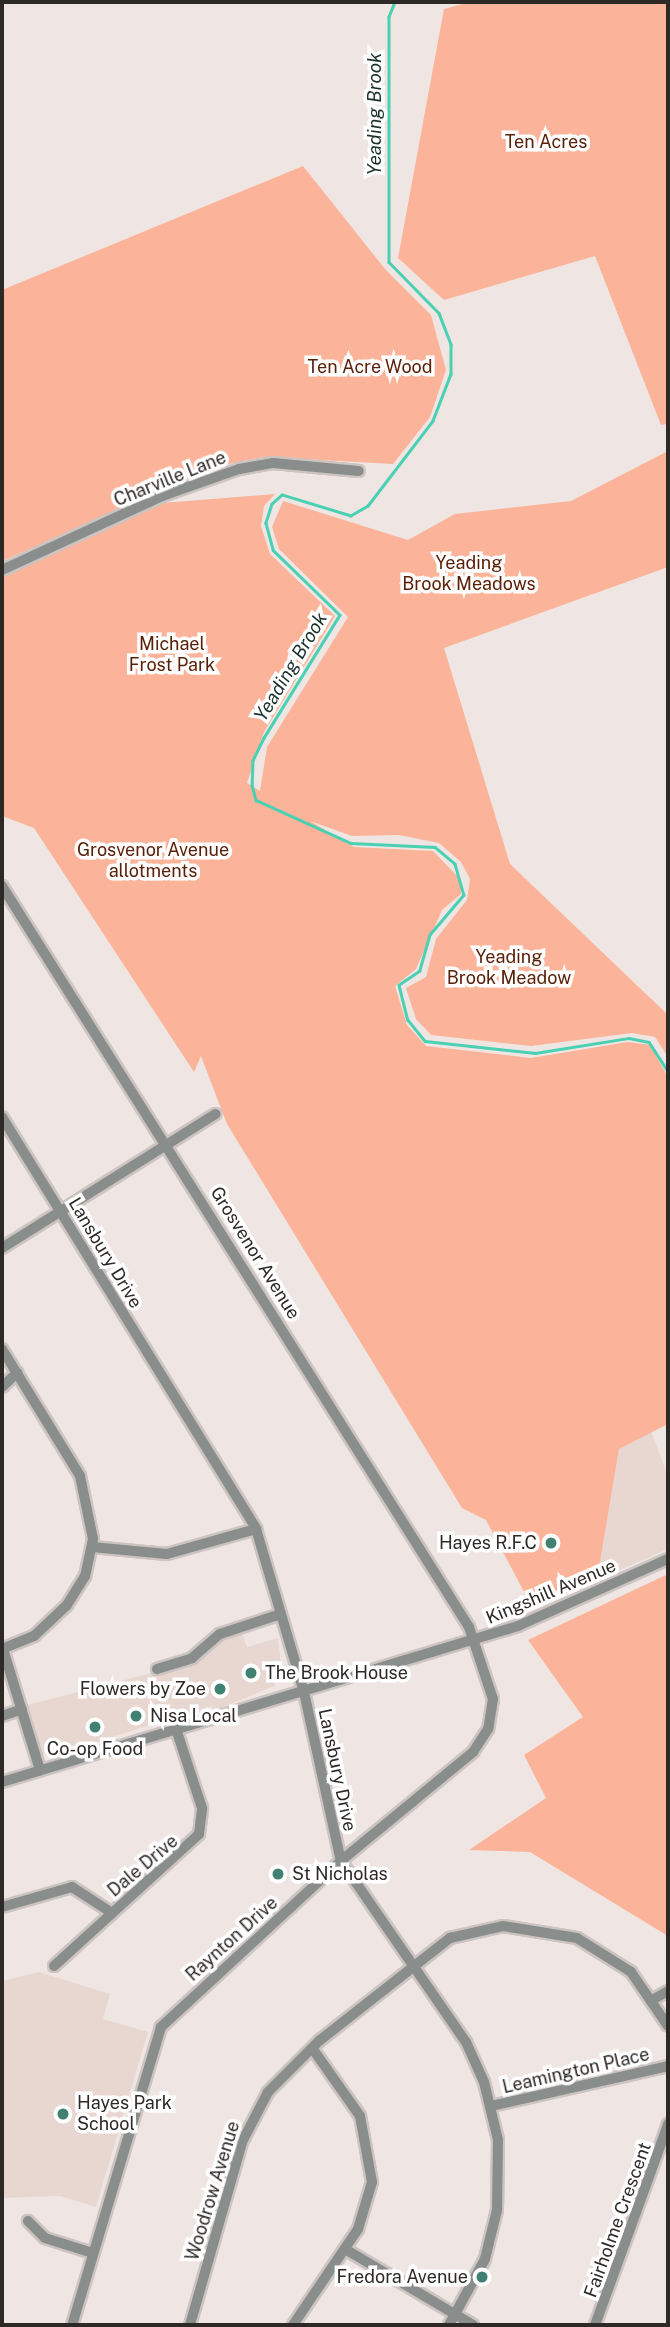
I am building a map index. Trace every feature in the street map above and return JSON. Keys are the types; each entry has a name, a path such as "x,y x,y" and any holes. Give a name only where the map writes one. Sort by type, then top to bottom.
{"street":[{"name":"Charville Lane","path":"2,570 162,496 239,468 273,463 359,471"},
{"name":"Grosvenor Avenue","path":"2,886 168,1144 475,1640"},
{"path":"2,1248 216,1114"},
{"name":"Lansbury Drive","path":"2,1117 256,1529 304,1692 341,1861 471,2052 491,2106 499,2153 497,2210 485,2259 457,2315 449,2325"},
{"path":"2,1349 80,1476 92,1547 67,1605 34,1636 2,1649 40,1770"},
{"path":"2,1387 17,1373"},
{"path":"92,1547 167,1554 256,1529"},
{"name":"Kingshill Avenue","path":"2,1782 475,1640 668,1559"},
{"path":"157,1669 192,1658 220,1634 281,1614"},
{"name":"Raynton Drive","path":"72,2325 161,2027 341,1861 482,1740 493,1706 475,1640"},
{"path":"2,1716 22,1709"},
{"name":"Dale Drive","path":"54,1966 201,1830 202,1808 176,1729"},
{"path":"2,1907 72,1886 112,1913"},
{"path":"412,1966 461,1933 531,1927 600,1949 654,1999 668,2026"},
{"name":"Woodrow Avenue","path":"190,2325 247,2129 275,2082 412,1966"},
{"path":"654,1999 668,1991"},
{"path":"293,2325 345,2249 369,2200 371,2153 360,2116 312,2048"},
{"name":"Leamington Place","path":"491,2106 668,2066"},
{"name":"Fairholme Crescent","path":"596,2325 668,2124"},
{"path":"27,2221 45,2238 93,2253"},
{"path":"345,2249 473,2325"}],"shaded area":[{"path":"651,1432 668,1475 668,1549 597,1580 619,1449"},
{"path":"242,1633 247,1647 278,1638 282,1673 274,1686 214,1711 211,1706 49,1757 42,1753 28,1705 198,1661 221,1639"},
{"name":"Hayes Park School","path":"39,1972 110,1994 103,2019 148,2032 96,2207 60,2196 2,2198 2,1981"}],"green space":[{"name":"Ten Acres","path":"470,2 668,2 668,424 661,425 595,256 444,300 398,258 444,9"},
{"name":"Ten Acre Wood","path":"303,166 385,269 431,315 446,370 430,417 393,464 264,457 224,465 2,561 2,290"},
{"path":"668,451 668,567 444,648 510,864 668,1015 668,1057 655,1037 632,1033 531,1046 431,1035 416,1019 406,988 426,977 436,939 467,900 470,879 461,862 439,843 399,835 352,836 310,821 354,847 433,851 461,880 461,894 442,910 416,969 395,986 407,1025 426,1046 531,1058 628,1042 650,1045 668,1077 668,1424 619,1449 597,1580 532,1607 486,1520 462,1508 227,1124 201,1056 194,1072 34,828 2,816 2,578 115,519 162,503 275,494 264,506 261,526 270,554 335,616 264,732 247,783 260,791 267,747 348,617 279,549 272,527 283,501 408,540 455,514 571,501"},
{"path":"668,1574 668,1936 530,1852 469,1850 546,1798 524,1755 583,1717 528,1640"}],"waterway":[{"name":"Yeading Brook","path":"395,2 389,17 389,262 439,313 451,345 451,374 433,421 368,506 351,516 282,495 272,504 266,523 273,550 340,615 264,738 253,761 252,785 256,800 351,843 435,847 455,864 464,895 430,935 420,971 399,985 408,1020 425,1041 535,1053 629,1038 649,1042 668,1071"}],"place":[{"name":"Hayes R.F.C","path":"551,1543"},
{"name":"The Brook House","path":"251,1673"},
{"name":"Flowers by Zoe","path":"220,1689"},
{"name":"Nisa Local","path":"136,1716"},
{"name":"Co-op Food","path":"95,1727"},
{"name":"St Nicholas","path":"278,1874"},
{"name":"Hayes Park School","path":"63,2114"},
{"name":"Fredora Avenue","path":"482,2277"}],"park label":[{"name":"Yeading Brook Meadows","path":"469,574"},
{"name":"Michael Frost Park","path":"172,655"},
{"name":"Grosvenor Avenue allotments","path":"153,861"},
{"name":"Yeading Brook Meadow","path":"509,968"}]}
